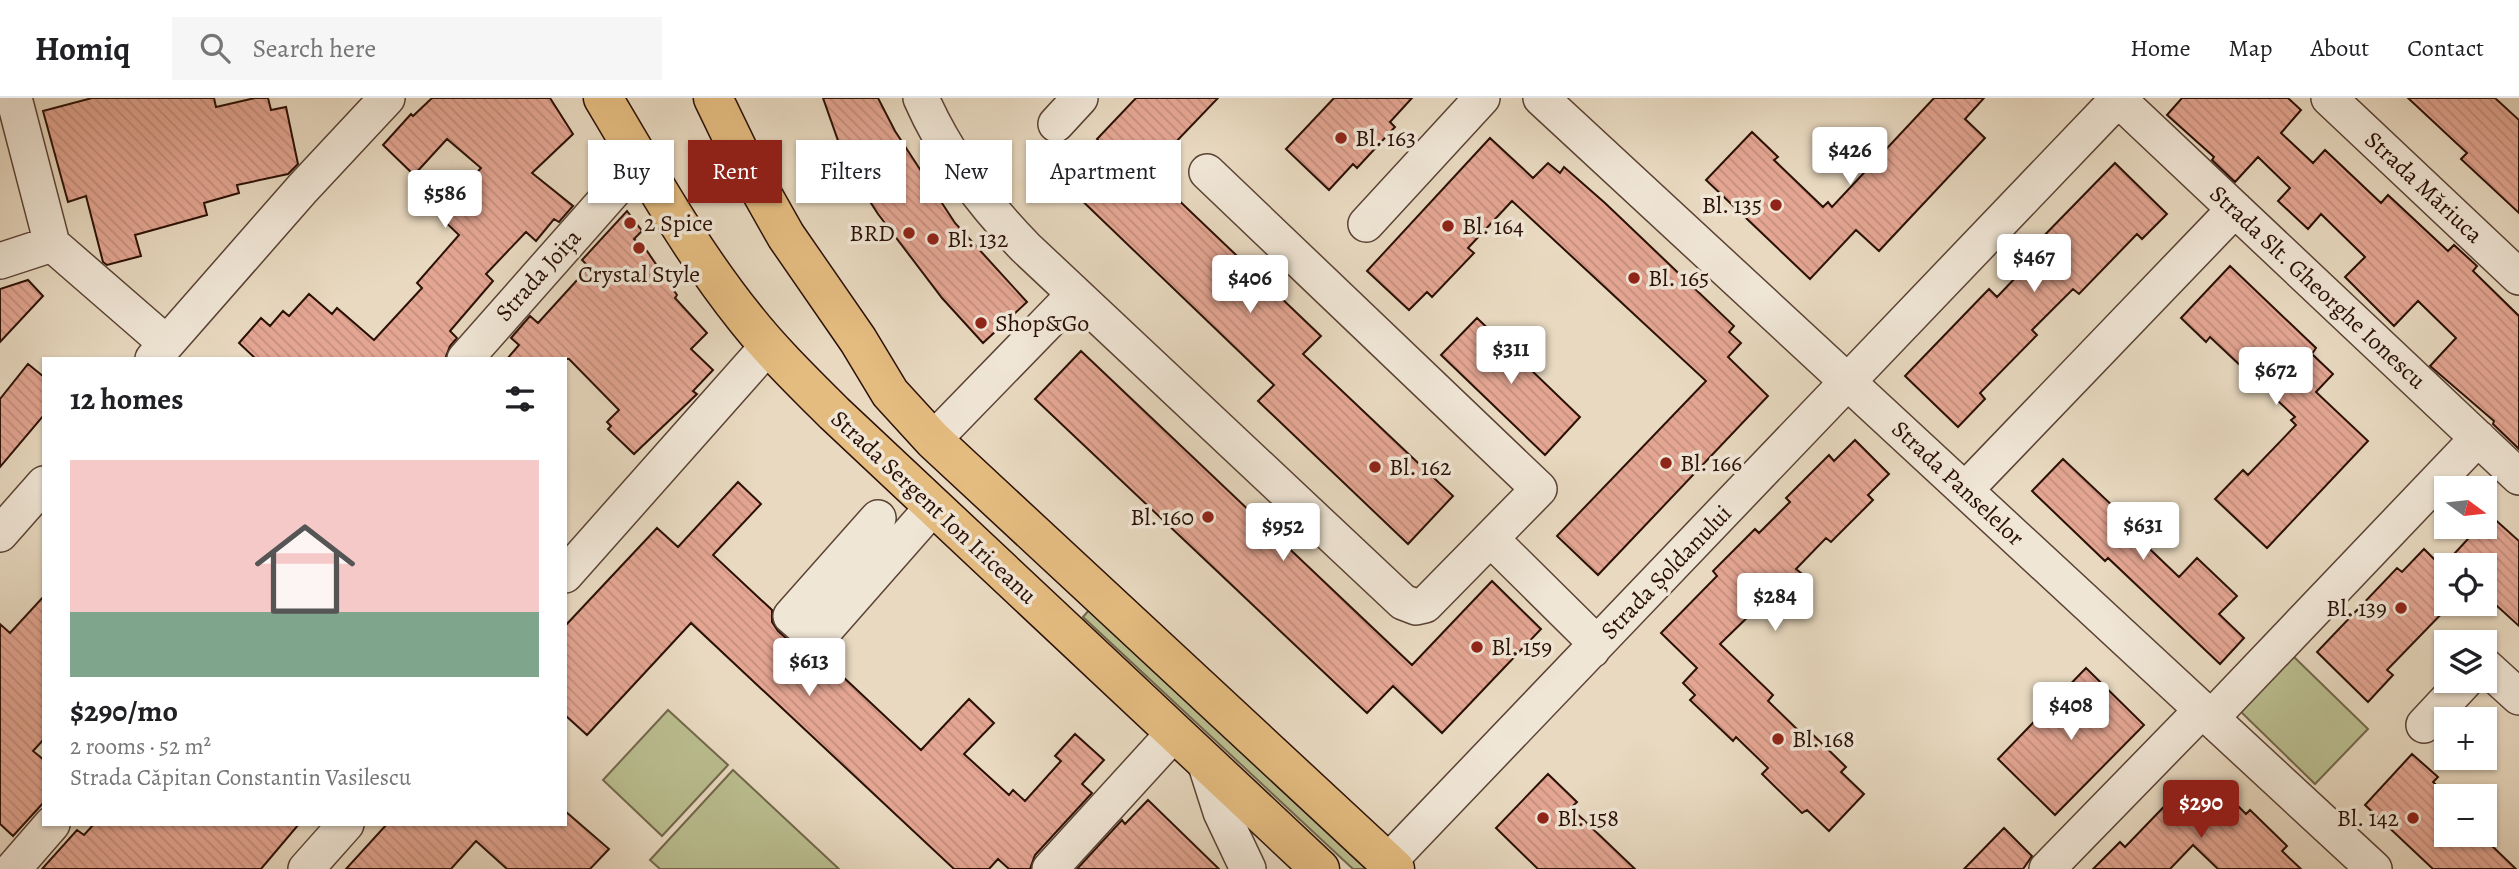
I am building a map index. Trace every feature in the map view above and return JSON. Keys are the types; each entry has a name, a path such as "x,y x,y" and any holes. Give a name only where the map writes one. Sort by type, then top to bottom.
{"main road":[{"name":"Strada Sergent Ion Iriceanu","path":"603,98 628,140"},
{"name":"Strada Sergent Ion Iriceanu","path":"713,98 755,183 890,393 933,440 1391,866"},
{"name":"Strada Sergent Ion Iriceanu","path":"667,203 716,279 768,346 811,390 1320,869"}],"street":[{"path":"14,98 52,244 160,351 303,188 387,98"},
{"path":"921,98 949,152 987,206 1074,295 1407,605 1416,607 1430,603 1539,489 1207,172"},
{"path":"1056,124 1080,98"},
{"path":"1366,224 1482,98"},
{"name":"Strada Panselelor","path":"1541,98 2374,869"},
{"name":"Strada Măriuca","path":"2329,98 2519,277"},
{"name":"Strada Șoldanului","path":"1391,866 1848,380 2126,101"},
{"name":"Strada Slt. Gheorghe Ionescu","path":"2126,101 2235,209 2519,477"},
{"name":"Strada Joița","path":"467,357 603,203"},
{"path":"1966,489 2235,209"},
{"path":"0,261 52,244"},
{"path":"933,440 1074,295"},
{"path":"567,573 768,346"},
{"path":"2048,869 2206,714 2478,439"},
{"path":"0,534 42,486"},
{"path":"878,517 791,616 817,639 933,507"},
{"path":"1491,539 1588,635 1592,650"},
{"path":"2497,677 2519,697"},
{"path":"2424,725 2454,693"},
{"path":"1050,869 1175,732"},
{"path":"1205,762 1220,812 1248,869"},
{"path":"13,869 50,826"},
{"path":"306,869 344,826"}],"green space":[{"path":"1089,610 1366,869 1353,869 1083,617"},
{"path":"2292,655 2368,729 2315,784 2239,710"},
{"path":"668,710 728,765 662,836 603,780"},
{"path":"733,770 839,869 660,869 650,860"}],"building":[{"path":"92,98 214,98 216,107 255,98 268,98 271,110 286,107 298,164 288,174 237,185 239,193 204,203 207,215 135,235 141,256 107,265 103,262 86,196 68,202 43,111"},
{"path":"432,98 550,98 573,134 532,173 573,206 559,222 554,219 536,241 526,232 486,274 493,281 450,331 457,338 446,357 254,357 239,343 261,318 270,326 283,311 289,316 309,294 332,314 337,308 374,340 422,288 417,283 459,235 438,215 481,168 447,139 414,175 383,145 411,114 413,116"},
{"name":"Bl. 132","path":"823,98 878,98 901,140 838,140"},
{"path":"1136,98 1218,98 1178,140 1097,139"},
{"name":"Bl. 163","path":"1334,98 1412,98 1390,122 1395,127 1357,168 1353,164 1329,190 1286,149"},
{"path":"1934,98 1984,98 1965,119 1985,138 1879,251 1856,230 1810,279 1706,180 1752,132 1778,157 1774,160 1823,207 1828,202 1832,207"},
{"path":"2182,98 2288,98 2301,110 2281,133 2313,163 2325,150 2381,203 2388,195 2448,251 2454,245 2477,266 2473,271 2519,316 2519,449 2493,424 2494,421 2430,366 2456,338 2418,301 2394,326 2345,277 2365,257 2321,214 2308,229 2278,201 2290,188 2258,157 2235,182 2212,160 2214,157 2167,115"},
{"path":"2408,98 2495,98 2519,120 2519,213 2461,159 2467,153"},
{"path":"1490,138 1533,178 1548,163 1560,173 1564,167 1605,203 1734,326 1729,332 1741,343 1728,357 1768,396 1598,575 1557,536 1706,381 1512,201 1468,248 1474,253 1432,297 1427,292 1409,310 1367,271"},
{"name":"Bl. 132","path":"906,148 920,169 920,203 942,203 955,223 1027,302 983,343 942,298 871,203 906,203"},
{"path":"2115,163 2167,214 2142,239 2137,234 2079,294 2073,289 2032,330 2037,335 1980,393 1985,399 1958,427 1905,376 1989,289 1997,297 2039,253 2033,247"},
{"path":"1181,202 1321,336 1303,354 1453,496 1408,544 1258,401 1274,385 1084,203"},
{"path":"627,211 642,231 634,239 647,251 677,295 675,298 707,333 691,349 713,370 693,391 697,394 634,454 608,429 611,426 607,422 619,410 567,357 509,357 519,345 511,338 530,316 538,323 589,267 582,260"},
{"path":"2230,266 2316,348 2312,354 2333,374 2316,392 2368,441 2267,548 2215,499 2243,470 2248,475 2296,425 2291,420 2295,417 2210,337 2206,342 2181,318"},
{"path":"28,280 43,296 0,342 0,289"},
{"path":"1477,318 1580,417 1545,455 1441,355"},
{"name":"Bl. 160","path":"1081,351 1412,665 1492,581 1541,629 1442,733 1393,686 1367,713 1035,399"},
{"path":"28,364 42,375 42,417 0,467 0,399"},
{"path":"1855,440 1889,474 1868,495 1873,500 1831,542 1826,538 1796,569 1801,573 1760,613 1756,609 1720,644 1773,695 1768,701 1802,734 1807,729 1846,767 1841,772 1864,794 1829,831 1807,810 1802,813 1762,774 1768,768 1736,737 1733,741 1690,700 1695,695 1683,683 1697,668 1661,633 1717,576 1713,571 1755,529 1759,533 1790,502 1786,498 1829,455 1834,461"},
{"path":"2063,459 2136,528 2132,532 2179,577 2197,558 2237,596 2219,614 2244,638 2220,664 2108,558 2105,561 2032,491"},
{"path":"738,482 761,504 713,555 772,610 772,622 778,631 804,654 814,659 823,658 921,750 969,699 994,723 964,754 1009,795 1013,790 1025,801 1061,761 1055,756 1075,734 1104,760 1082,784 1092,793 1035,855 1030,869 1009,869 998,859 989,869 954,869 691,623 587,735 567,717 567,624 657,528 678,547"},
{"name":"Bl. 139","path":"2497,521 2519,541 2519,626 2497,606 2497,553 2455,553 2468,539 2497,539"},
{"name":"Bl. 139","path":"2424,549 2434,559 2434,616 2439,616 2387,670 2393,675 2368,702 2317,652 2397,568 2402,572"},
{"path":"42,598 42,741 33,751 42,758 42,804 13,836 0,824 0,624 10,633"},
{"path":"2086,668 2144,725 2055,815 1998,759"},
{"name":"Bl. 142","path":"2412,754 2438,777 2433,782 2435,784 2434,847 2493,847 2516,869 2433,869 2365,805"},
{"name":"Bl. 158","path":"1548,774 1577,802 1571,808 1635,869 1538,869 1496,828"},
{"path":"2182,788 2216,820 2234,802 2246,814 2250,810 2287,846 2282,851 2301,869 2218,869 2193,845 2170,869 2093,869 2120,842 2125,847"},
{"path":"1148,800 1219,869 1077,869 1122,820 1125,824"},
{"path":"567,813 609,849 590,869 507,869 476,841 451,869 346,869 385,826 567,826"},
{"path":"92,826 297,826 261,869 42,869 77,830 84,835"},
{"path":"2004,828 2032,856 2023,869 1964,869"}],"place":[{"name":"Bl. 163","path":"1341,138"},
{"name":"Bl. 135","path":"1776,205"},
{"name":"2 Spice","path":"630,223"},
{"name":"Bl. 164","path":"1448,226"},
{"name":"BRD","path":"909,233"},
{"name":"Bl. 132","path":"933,239"},
{"name":"Crystal Style","path":"639,248"},
{"name":"Bl. 165","path":"1634,278"},
{"name":"Shop&Go","path":"981,323"},
{"name":"Bl. 166","path":"1666,463"},
{"name":"Bl. 162","path":"1375,467"},
{"name":"Bl. 160","path":"1208,517"},
{"name":"Bl. 139","path":"2401,608"},
{"name":"Bl. 159","path":"1477,647"},
{"name":"Bl. 168","path":"1778,739"},
{"name":"Bl. 158","path":"1543,818"},
{"name":"Bl. 142","path":"2413,818"}]}
